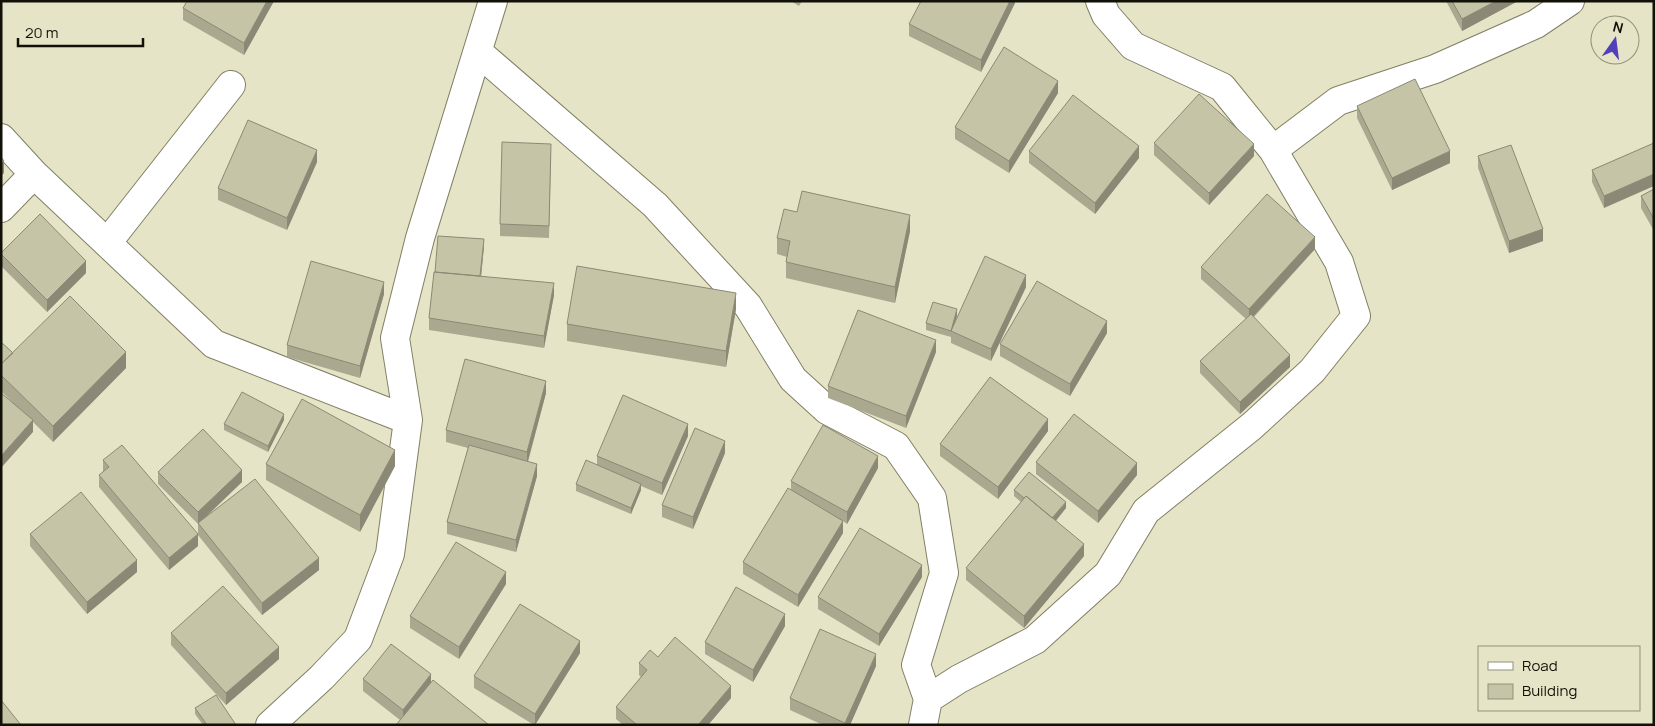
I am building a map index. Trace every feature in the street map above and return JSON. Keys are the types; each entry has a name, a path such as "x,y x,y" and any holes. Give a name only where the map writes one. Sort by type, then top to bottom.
{"street":[{"path":"270,725 322,677 358,639 390,554 408,420 395,338 420,238 494,1"},
{"path":"926,712 959,679 1034,640 1108,574 1146,511 1252,426 1312,370 1356,316 1339,262 1273,150 1222,87 1133,46 1106,15 1100,1"},
{"path":"1273,150 1338,101 1435,69 1536,24 1570,1"},
{"path":"478,52 655,204 748,306 793,379 827,410 896,446 932,498 944,573 916,665 926,712"},
{"path":"107,243 231,85"},
{"path":"1,138 34,174 214,344 408,420"},
{"path":"1,208 34,174"}],"building":[{"path":"187,1 267,1 244,43 183,8"},
{"path":"921,1 1010,1 981,60 909,24"},
{"path":"1452,1 1496,1 1462,19"},
{"path":"1004,47 1058,81 1009,161 955,127"},
{"path":"1415,79 1450,151 1392,178 1357,106"},
{"path":"1199,94 1254,144 1209,193 1154,143"},
{"path":"1073,95 1139,146 1095,203 1029,151"},
{"path":"248,120 317,150 287,218 218,188"},
{"path":"502,142 551,144 549,226 500,224"},
{"path":"1654,143 1654,174 1604,196 1592,170"},
{"path":"1511,145 1543,229 1509,241 1478,156"},
{"path":"1654,189 1654,219 1641,196"},
{"path":"802,191 910,215 895,287 786,262 790,241 777,238 784,209 797,212"},
{"path":"1267,194 1315,237 1249,309 1201,267"},
{"path":"40,214 86,261 47,300 1,254"},
{"path":"438,236 484,239 480,276 435,272"},
{"path":"985,256 1026,275 991,349 951,331"},
{"path":"311,261 384,282 360,366 287,345"},
{"path":"577,266 736,293 726,351 567,324"},
{"path":"434,272 554,283 544,336 429,318"},
{"path":"1037,281 1107,321 1070,384 1000,344"},
{"path":"70,296 126,352 53,426 1,375 1,364"},
{"path":"933,302 957,309 951,331 926,323"},
{"path":"858,310 936,340 906,416 828,386"},
{"path":"1251,314 1290,355 1240,402 1200,361"},
{"path":"1,342 13,353 1,364"},
{"path":"465,359 546,381 527,452 446,430"},
{"path":"990,377 1048,419 998,487 940,444"},
{"path":"242,392 284,414 268,446 224,424"},
{"path":"1,393 33,420 1,456"},
{"path":"623,395 688,424 662,483 597,456"},
{"path":"302,399 395,450 360,515 266,464"},
{"path":"1074,414 1137,463 1098,511 1036,462"},
{"path":"823,425 878,456 847,512 791,481"},
{"path":"695,428 725,441 693,517 662,505"},
{"path":"203,429 242,470 198,512 158,472"},
{"path":"122,445 198,534 169,558 99,475 109,467 103,460"},
{"path":"469,445 537,464 516,540 447,522"},
{"path":"586,460 641,484 631,508 576,484"},
{"path":"1029,472 1066,502 1052,518 1026,496 1024,498 1014,490"},
{"path":"255,479 319,558 262,603 198,523"},
{"path":"788,488 843,521 798,595 743,562"},
{"path":"81,492 137,560 87,602 30,534"},
{"path":"1026,496 1084,544 1024,616 966,568"},
{"path":"860,528 922,565 879,634 818,597"},
{"path":"456,542 506,572 459,647 410,616"},
{"path":"223,586 279,647 226,693 171,633"},
{"path":"736,587 785,614 753,670 705,642"},
{"path":"520,604 580,641 535,714 474,676"},
{"path":"820,629 876,654 845,723 790,698"},
{"path":"675,637 731,686 698,725 637,725 616,707 647,670 639,663 650,650 658,657"},
{"path":"391,644 431,674 403,710 363,679"},
{"path":"433,680 489,725 396,725"},
{"path":"216,695 236,725 207,725 195,708"},
{"path":"1,700 21,725 1,725"}]}
